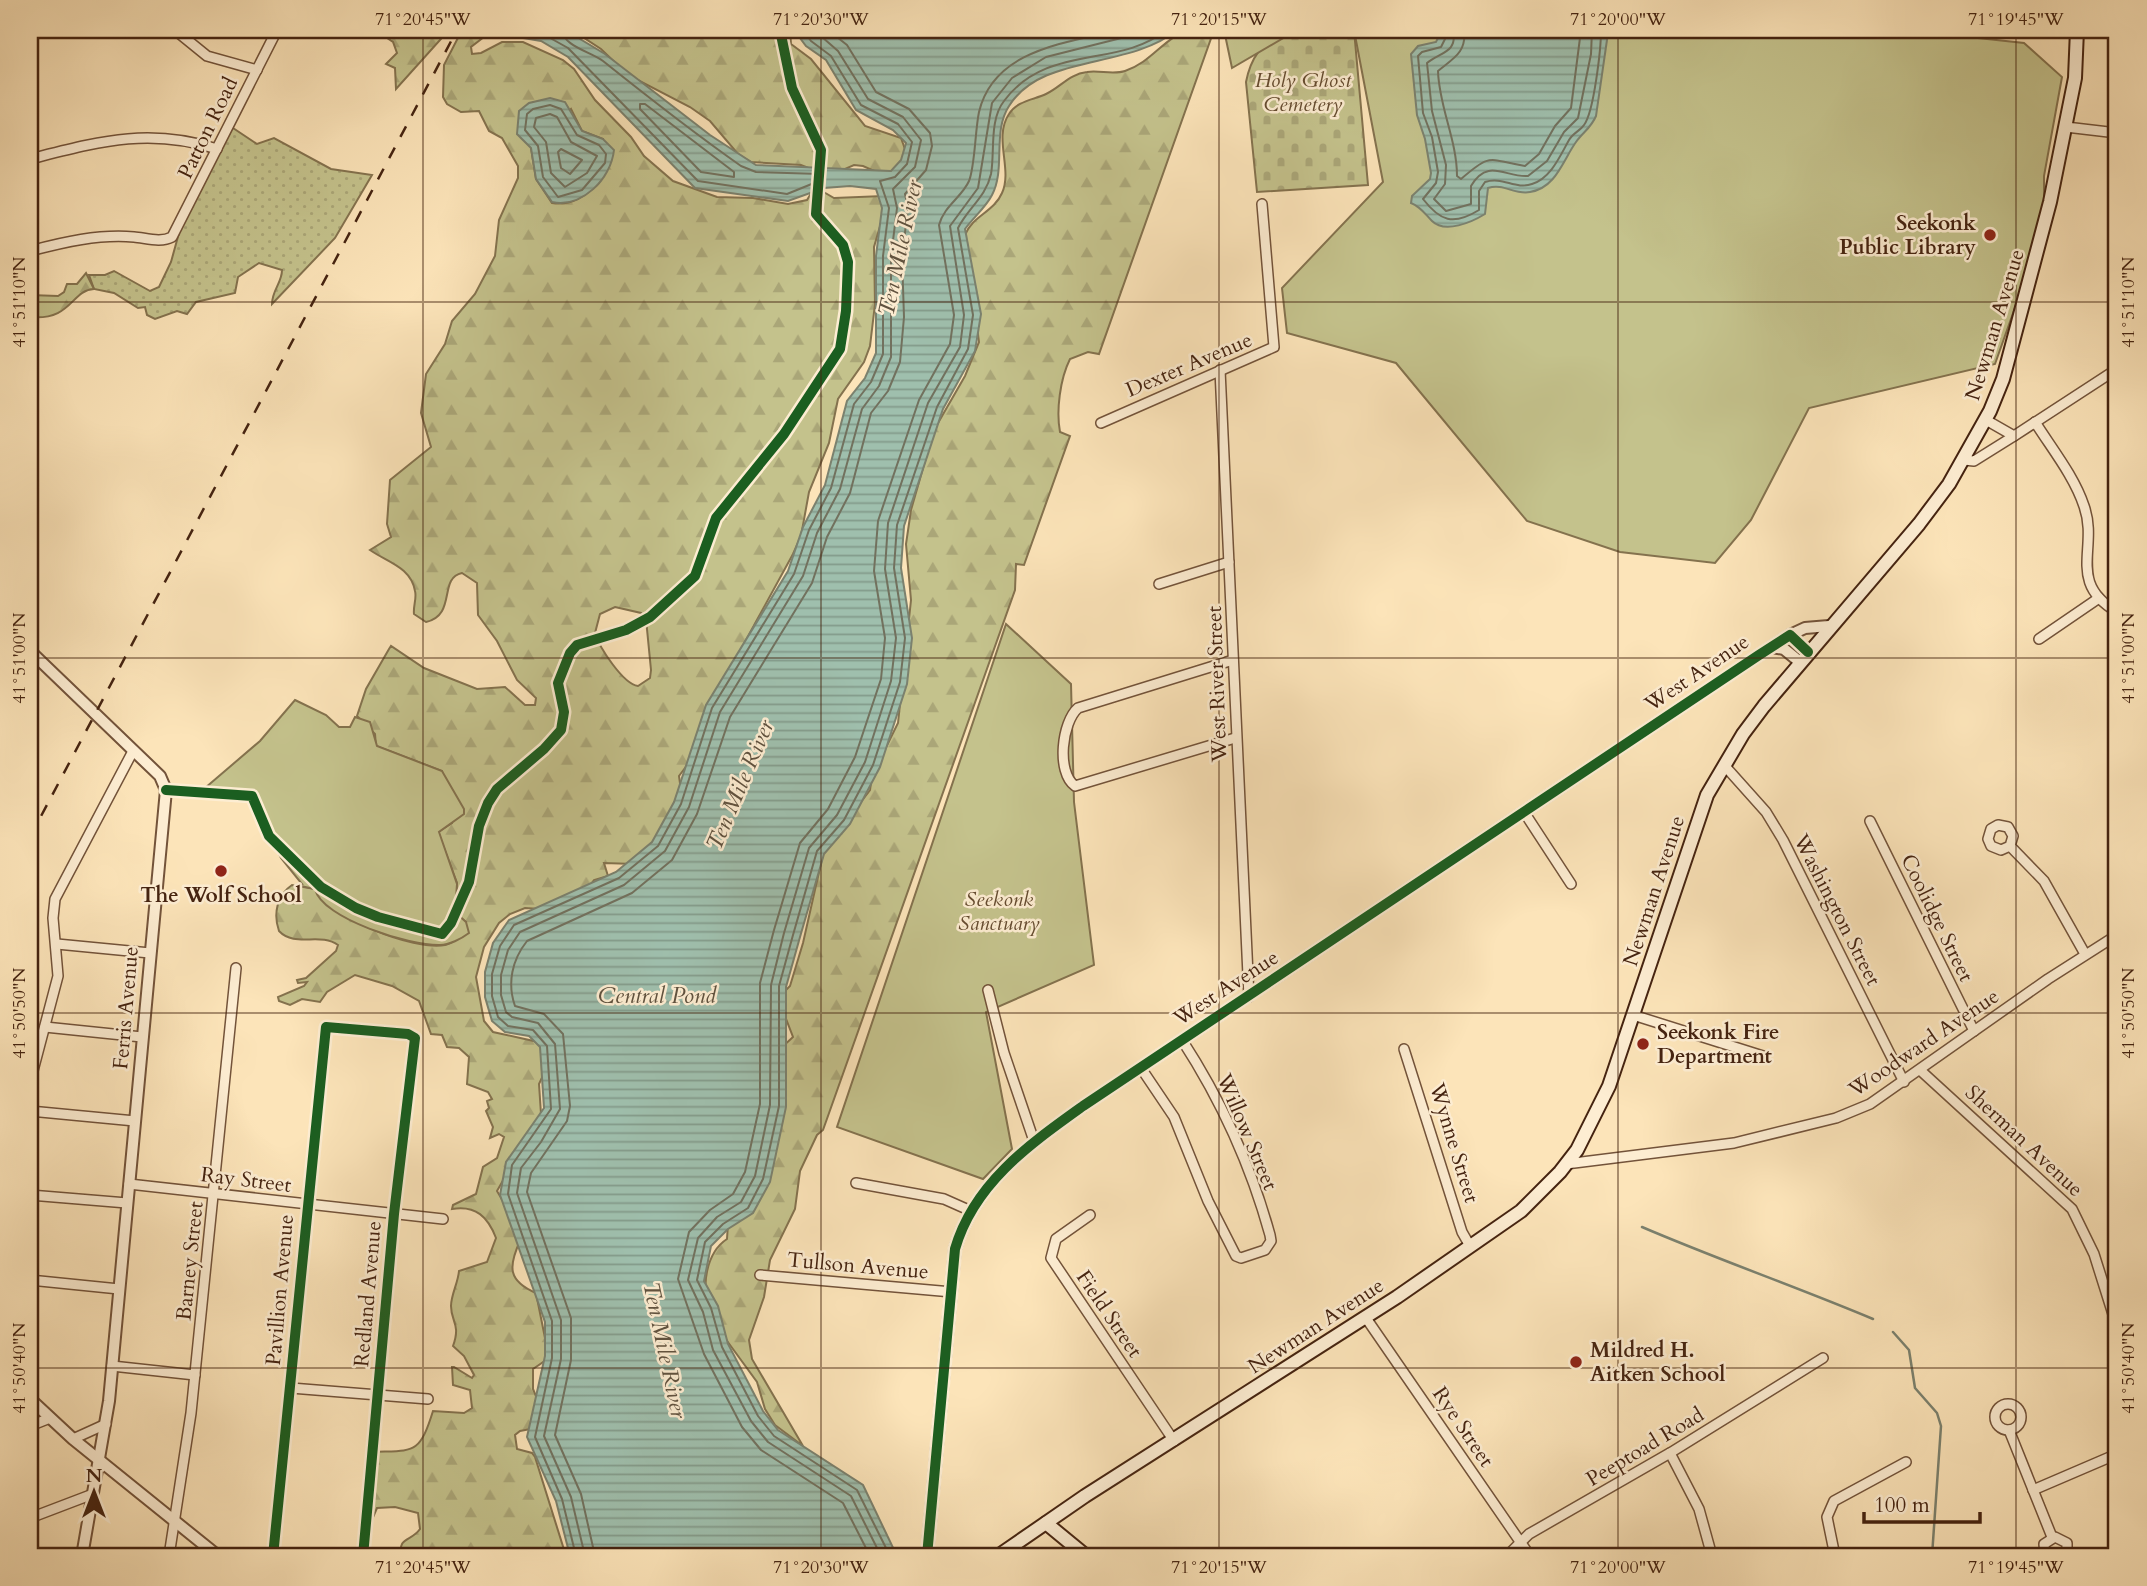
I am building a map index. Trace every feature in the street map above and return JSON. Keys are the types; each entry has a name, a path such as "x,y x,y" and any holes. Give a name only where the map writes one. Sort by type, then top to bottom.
{"main road":[{"name":"Newman Avenue","path":"998,1556 1046,1522 1366,1318 1521,1211 1577,1150 1604,1096 1707,795 1743,734 1829,626 1839,619 1919,524 1964,460 1986,420 2003,379 2024,305 2066,127 2076,78 2077,30"},
{"path":"1046,1522 1086,1556"}],"street":[{"path":"175,30 191,46 207,56 257,70"},
{"name":"Patton Road","path":"30,251 93,237 167,240 178,229 277,30"},
{"path":"2066,127 2117,133"},
{"path":"30,159 127,137 171,138 217,149"},
{"name":"Dexter Avenue","path":"1101,423 1274,347 1262,204"},
{"path":"1964,460 1974,461 2117,369"},
{"name":"West River Street","path":"1220,370 1249,997"},
{"path":"1986,420 2014,436"},
{"path":"2035,422 2083,502 2089,530 2086,570 2099,598 2117,611"},
{"path":"1160,584 1229,562"},
{"path":"2039,639 2099,598"},
{"name":"West Avenue","path":"927,1556 955,1249 971,1211 1006,1166 1034,1141 1182,1040 1790,635 1805,628 1829,626"},
{"path":"1790,635 1804,657"},
{"name":"West Avenue","path":"1772,647 1804,657"},
{"name":"Ferris Avenue","path":"30,651 160,776 166,790 106,1424 82,1556"},
{"path":"1233,660 1088,705 1072,713 1066,736 1066,771 1075,786 1235,737"},
{"path":"30,1082 58,976 53,918 55,900 133,751"},
{"name":"Washington Street","path":"1724,765 1766,812 1783,840 1904,1082"},
{"path":"1524,812 1571,884"},
{"name":"Coolidge Street","path":"1870,821 1974,1031"},
{"path":"2010,846 2044,881 2085,954"},
{"name":"Woodward Avenue","path":"1566,1164 1676,1152 1772,1135 1859,1109 1904,1082 2085,954 2117,935"},
{"path":"57,944 150,953"},
{"name":"Barney Street","path":"169,1556 195,1375 236,968"},
{"path":"988,990 1004,1052 1034,1141"},
{"path":"1633,1014 1763,1056"},
{"path":"45,1027 142,1037"},
{"name":"Pavillion Avenue","path":"273,1556 326,1027 412,1036"},
{"name":"Redland Avenue","path":"363,1556 394,1214 415,1038 412,1036"},
{"name":"Willow Street","path":"1141,1068 1174,1117 1208,1201 1236,1256 1241,1258 1265,1250 1271,1241 1249,1174 1218,1097 1182,1040"},
{"name":"Wynne Street","path":"1405,1049 1462,1231 1470,1246"},
{"name":"Sherman Avenue","path":"1920,1070 2072,1209 2094,1254 2117,1327"},
{"path":"30,1111 135,1121"},
{"path":"856,1182 944,1199 971,1211"},
{"name":"Ray Street","path":"129,1184 443,1219"},
{"path":"30,1195 127,1203"},
{"name":"Field Street","path":"1090,1214 1056,1239 1051,1258 1174,1441"},
{"name":"Tullson Avenue","path":"760,1275 952,1292"},
{"path":"30,1280 119,1289"},
{"name":"Rye Street","path":"1366,1318 1530,1556"},
{"name":"Peeptoad Road","path":"1507,1556 1529,1534 1670,1454 1823,1358"},
{"path":"112,1366 195,1375"},
{"path":"291,1388 428,1399"},
{"path":"30,1399 73,1439 218,1556"},
{"path":"30,1426 50,1418"},
{"path":"73,1439 106,1424"},
{"path":"2010,1430 2052,1537 2065,1541 2067,1556"},
{"path":"1670,1454 1699,1509 1712,1556"},
{"path":"2032,1490 2117,1454"},
{"path":"1835,1556 1827,1517 1834,1501 1906,1462"},
{"path":"30,1518 93,1494"},
{"path":"2045,1556 2044,1544 2052,1537"}],"green space":[{"path":"375,30 409,30 423,37 430,30 449,30 396,89 395,68 386,64 397,53 393,42"},
{"path":"462,30 493,30 471,47 472,54 481,53 502,42 523,42 563,60 574,69 595,100 631,137 644,156 673,181 717,197 753,198 788,204 807,200 815,187 834,198 883,196 883,216 874,247 875,304 870,346 864,362 838,399 829,443 809,492 801,536 740,651 688,764 679,776 683,805 635,864 604,863 608,876 594,880 585,892 541,909 525,908 510,914 499,923 484,947 476,977 484,1021 493,1032 538,1042 548,1055 546,1069 539,1084 541,1114 497,1191 513,1218 520,1241 513,1258 513,1272 520,1283 536,1293 549,1358 533,1369 533,1389 538,1401 531,1429 515,1435 517,1449 532,1453 535,1457 566,1556 401,1556 403,1542 420,1529 418,1513 395,1507 377,1508 371,1522 365,1518 371,1452 413,1448 423,1436 433,1411 464,1413 472,1408 470,1390 453,1385 452,1367 472,1378 474,1375 464,1356 453,1346 456,1328 451,1302 459,1271 487,1262 496,1238 480,1214 468,1209 452,1209 453,1205 476,1194 483,1167 497,1158 504,1137 499,1134 490,1138 493,1127 486,1111 489,1108 487,1101 492,1099 488,1092 467,1084 469,1057 459,1048 447,1047 442,1035 431,1034 419,1001 392,986 355,975 327,992 320,1002 302,999 290,1005 279,1001 278,997 304,986 307,982 298,983 297,980 306,978 336,951 338,945 331,941 292,939 279,931 276,918 278,905 283,894 292,885 315,889 323,900 354,921 413,943 449,944 458,937 466,922 455,913 457,883 438,832 452,823 442,771 376,746 375,734 357,716 366,689 391,646 424,668 477,689 505,687 525,705 535,705 536,698 517,680 497,641 478,615 477,583 462,573 455,576 441,612 426,622 414,614 415,594 409,576 370,550 391,537 387,524 390,480 431,447 421,413 426,374 445,344 452,321 475,294 495,256 499,220 518,178 518,166 502,138 489,131 479,111 461,112 447,104 443,97 444,65","holes":["571,109 582,131 603,139 599,183 578,199 566,203 552,203 536,179 531,148","615,607 641,613 646,619 651,670 650,678 638,686 619,672 601,647 595,633 600,614"]},
{"path":"556,30 790,30 791,44 811,59 865,126 901,138 906,152 899,169 881,174 854,165 829,176 801,165 751,162 738,154 710,121 690,107 628,75 601,49 584,38"},
{"path":"1186,30 1214,30 1099,354 1088,352 1070,359 1067,367 1058,415 1060,432 1070,436 1024,565 1016,564 1015,590 823,1130 817,1135 800,1171 795,1209 770,1260 764,1297 749,1340 752,1359 803,1446 775,1425 765,1409 757,1382 722,1334 722,1322 708,1300 707,1271 714,1252 727,1239 728,1224 780,1049 793,1037 778,998 790,986 803,943 824,850 870,790 872,776 898,723 911,600 906,544 911,510 934,430 965,376 979,342 965,235 1002,193 1005,184 1003,133 1012,110 1081,73 1120,72 1134,67"},
{"path":"1224,30 1297,30 1232,68"},
{"name":"Holy Ghost Cemetery","path":"1282,30 1354,30 1368,185 1257,192 1246,82 1258,52"},
{"path":"1354,30 1904,30 2024,43 2062,77 2044,176 2044,226 1995,364 1809,408 1751,520 1715,563 1620,552 1527,521 1396,363 1287,333 1282,288 1383,182"},
{"path":"230,126 257,144 274,138 331,169 372,175 335,238 272,304 282,270 259,263 238,277 235,293 196,302 187,314 177,311 155,319 147,315 145,307 138,308 114,293 94,289 89,275 105,275 114,271 150,291 159,287 171,262 182,222"},
{"path":"86,273 94,289 80,294 63,310 54,314 30,317 30,295 58,296 64,292 67,284 77,284"},
{"name":"Seekonk Sanctuary","path":"1006,624 1071,684 1074,802 1094,965 986,1012 1012,1149 983,1179 837,1127"},
{"path":"295,700 326,715 339,727 350,727 355,717 370,722 377,746 442,771 464,809 464,814 439,832 457,884 455,912 466,922 469,933 447,944 427,944 369,929 333,911 321,900 315,889 296,885 302,884 281,858 248,793 205,788 260,741"}],"water":[{"name":"Central Pond","path":"495,30 565,30 605,54 710,135 756,165 891,171 901,160 906,143 893,130 856,110 826,60 806,46 794,30 1177,30 1157,43 1135,51 1042,77 1024,89 1004,116 996,185 986,204 965,229 981,314 975,351 943,409 904,526 901,568 912,638 907,684 880,767 850,824 824,854 786,987 786,1107 770,1182 753,1213 728,1229 711,1246 704,1281 718,1306 728,1344 763,1411 778,1430 863,1485 897,1556 570,1556 556,1501 527,1437 545,1356 545,1322 500,1195 506,1162 544,1108 540,1047 529,1036 505,1032 492,1021 485,997 485,972 493,943 509,920 616,872 652,842 674,802 706,705 788,571 803,527 825,485 847,401 865,378 876,353 876,256 882,208 876,189 850,186 824,188 788,201 695,188 568,57 541,41 505,35"},
{"path":"1434,30 1607,30 1608,33 1596,116 1553,179 1530,192 1488,188 1485,214 1451,227 1437,225 1411,203 1412,196 1430,179 1431,173 1425,139 1417,115 1411,54 1418,46 1436,42 1439,36"},
{"path":"550,98 565,102 582,131 603,139 614,150 612,161 601,181 584,196 563,203 552,202 536,179 531,148 517,134 519,111 529,103"}],"waterway":[{"path":"1642,1227 1873,1319"},
{"path":"1893,1332 1909,1350 1915,1388 1937,1413 1941,1426 1932,1556"}],"railway":[{"path":"30,837 457,30"}],"cycle path":[{"path":"166,790 252,796 269,836 321,887 356,908 378,917 442,934 451,923 469,882 479,826 488,803 497,789 544,749 561,730 564,712 558,683 570,653 577,645 626,630 650,617 695,576 716,518 784,434 840,349 846,311 848,262 843,245 816,214 821,150 792,88 780,30"},
{"path":"927,1556 955,1249 976,1204 1006,1167 1043,1135 1083,1106 1790,635 1808,652"},
{"path":"273,1556 326,1027 408,1034 415,1038 394,1214 363,1556"}],"place":[{"name":"Seekonk Public Library","path":"1990,235"},
{"name":"The Wolf School","path":"221,871"},
{"name":"Seekonk Fire Department","path":"1643,1044"},
{"name":"Mildred H. Aitken School","path":"1576,1362"}],"water label":[{"name":"Ten Mile River","path":"900,248"},
{"name":"Ten Mile River","path":"740,785"},
{"name":"Ten Mile River","path":"665,1350"}]}
